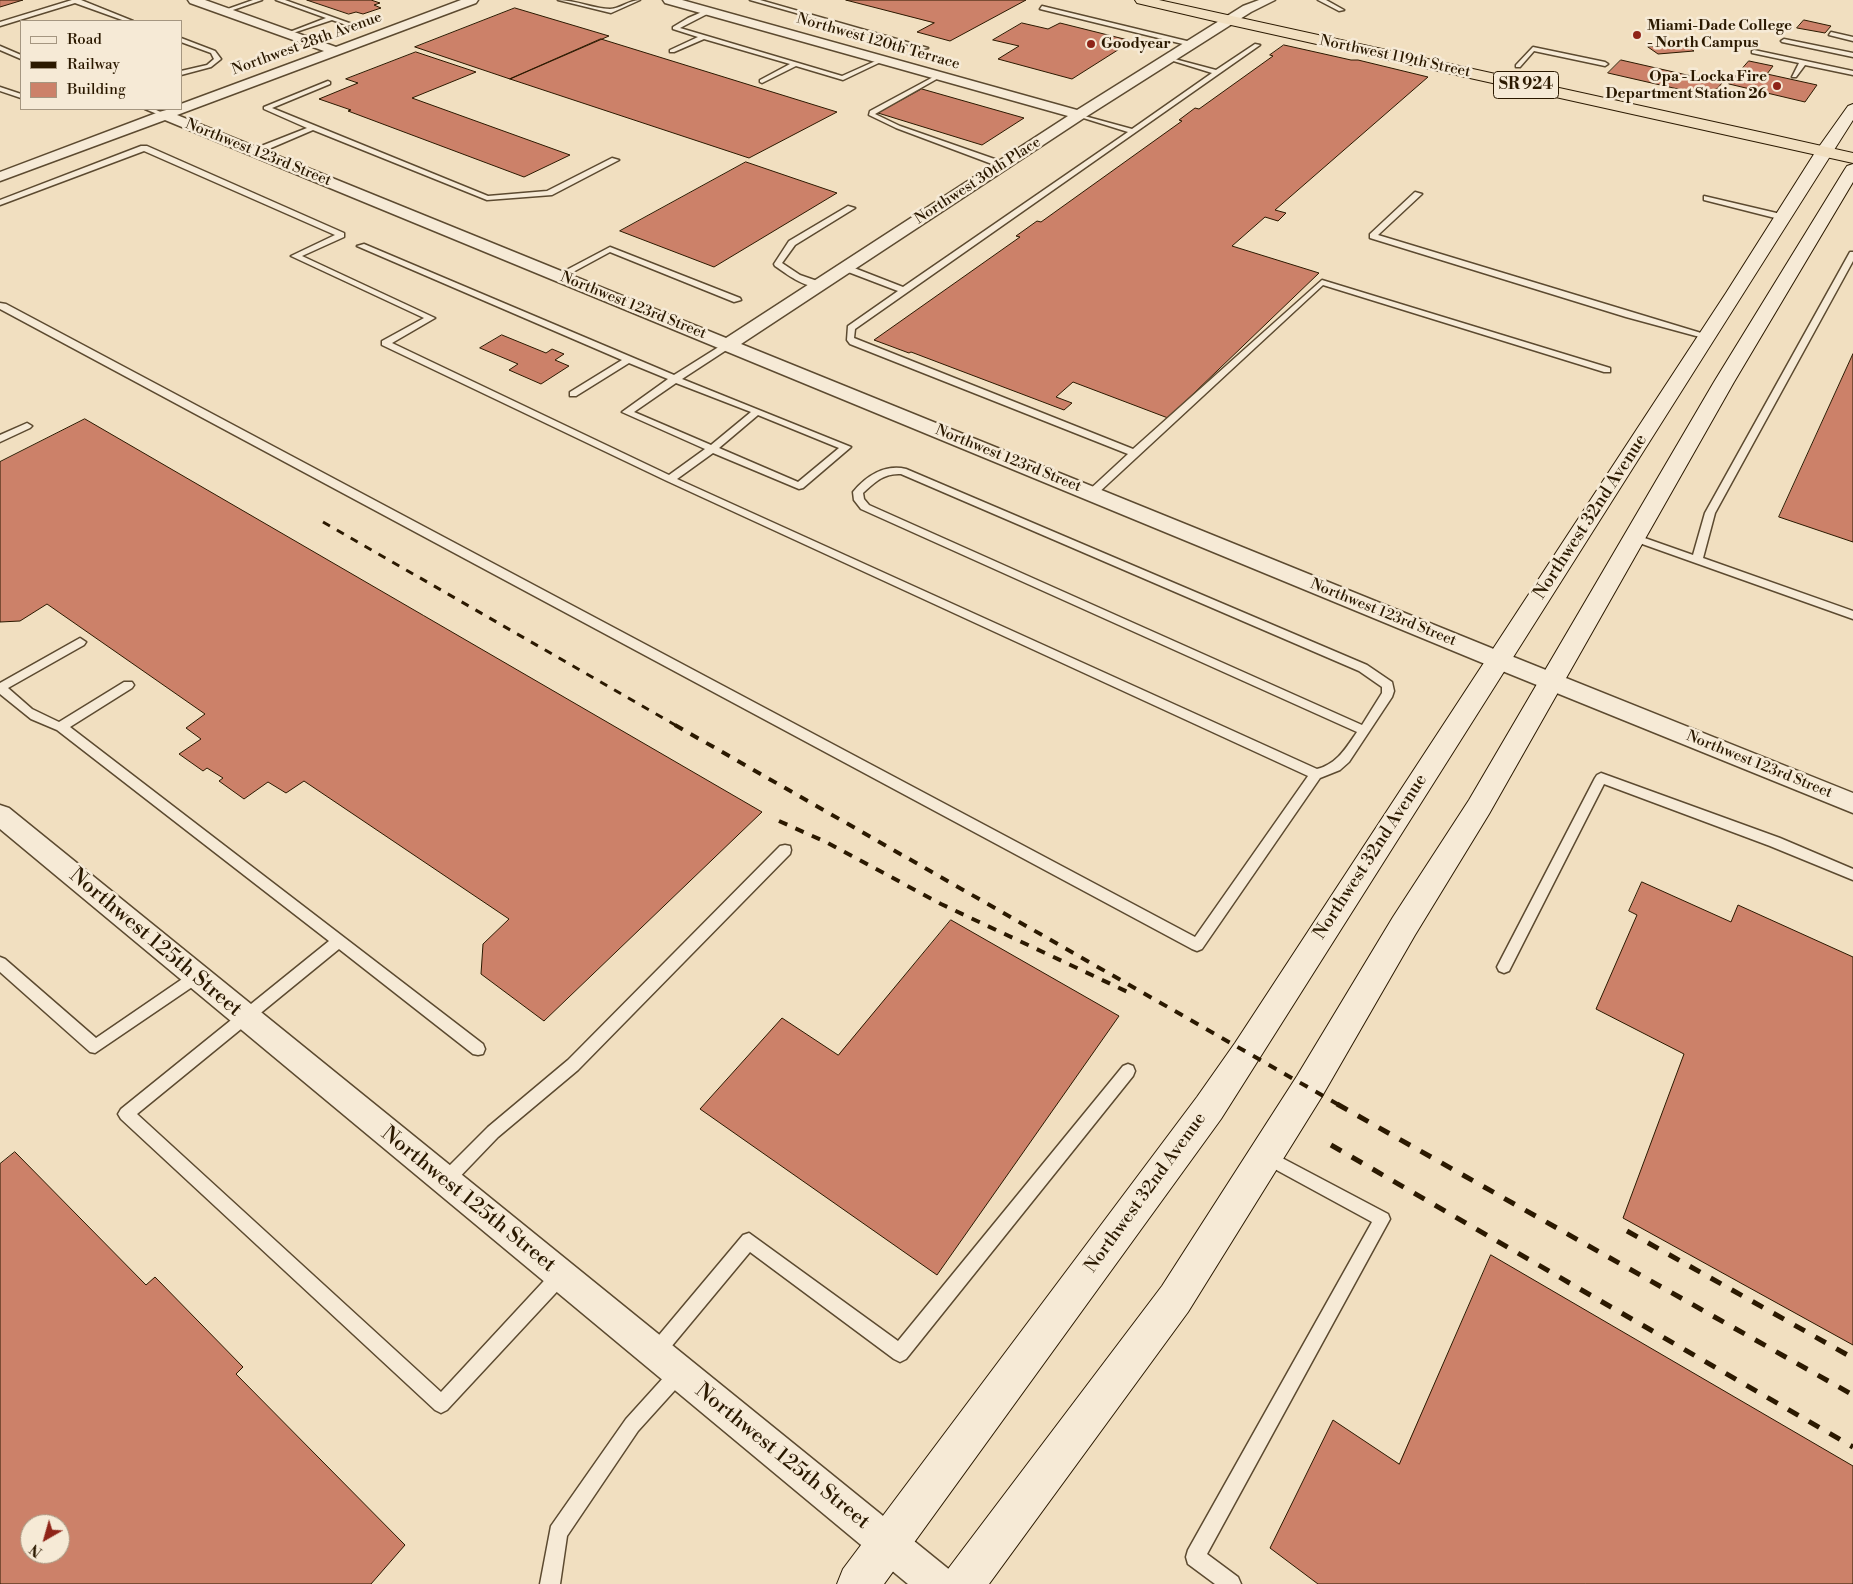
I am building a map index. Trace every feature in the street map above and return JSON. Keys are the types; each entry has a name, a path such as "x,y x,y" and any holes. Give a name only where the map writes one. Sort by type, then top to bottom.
{"highway":[{"name":"Northwest 119th Street","path":"1142,0 1853,158"},
{"path":"1227,4 1248,4 1275,15"},
{"name":"SR 924","path":"1513,65 1539,70"},
{"path":"1817,131 1853,139"}],"main road":[{"name":"Northwest 32nd Avenue","path":"858,1584 1209,1108 1707,336 1824,151 1853,109"},
{"path":"963,1584 1175,1299 1266,1156 1479,807 1724,382 1853,169"}],"street":[{"path":"194,0 336,51"},
{"name":"Northwest 28th Avenue","path":"182,105 336,51 472,0"},
{"name":"Northwest 120th Terrace","path":"669,0 1079,115"},
{"name":"Northwest 30th Place","path":"728,345 1079,115 1228,20 1248,4 1269,0"},
{"name":"Northwest 28th Avenue","path":"0,176 168,110"},
{"name":"Northwest 123rd Street","path":"168,110 254,152 1498,660 1853,802"},
{"name":"Northwest 125th Street","path":"0,815 245,1018 938,1584"}],"lane":[{"path":"225,11 259,0"},
{"path":"279,0 349,24"},
{"path":"560,0 611,11 637,0"},
{"path":"754,0 925,48"},
{"path":"1321,0 1341,10"},
{"path":"0,24 76,1 127,20"},
{"path":"1042,8 1191,44"},
{"path":"709,11 675,28 843,78 882,60"},
{"path":"21,18 28,20"},
{"path":"289,34 332,18"},
{"path":"1831,34 1853,39"},
{"path":"672,51 703,36"},
{"path":"182,40 213,52 218,59 209,66 182,73"},
{"path":"1784,41 1853,55"},
{"path":"1134,453 853,342 850,338 851,328 1257,45"},
{"path":"0,48 20,57"},
{"path":"1513,65 1533,49 1605,64"},
{"path":"1754,52 1853,73"},
{"path":"1169,58 1218,73"},
{"path":"1794,76 1803,62"},
{"path":"762,81 795,64"},
{"path":"939,76 872,112 872,115 898,127 1003,165"},
{"path":"328,83 266,108 487,198 549,193 615,160"},
{"path":"0,89 20,96"},
{"path":"1079,115 1133,131"},
{"path":"254,152 313,128"},
{"path":"0,203 144,148 341,235 295,256 431,318 385,343 670,479 1316,774 1331,770 1341,763 1364,730 1388,694 1388,685 1363,668 903,471 888,470 880,473 858,492 859,500 865,508 1364,730"},
{"path":"1418,194 1372,236 1629,315 1707,336"},
{"path":"1707,198 1782,217"},
{"path":"820,285 797,277 778,264 792,243 851,208"},
{"path":"361,246 675,379 846,447 799,486 627,412 675,379 728,345"},
{"path":"559,276 610,249 737,300"},
{"path":"1697,559 1710,513 1853,254"},
{"path":"846,268 904,290"},
{"path":"1092,493 1322,282 1607,370"},
{"path":"0,306 81,347 1197,945 1316,774"},
{"path":"573,394 628,359"},
{"path":"670,479 712,449 757,412"},
{"path":"0,439 28,426"},
{"path":"1635,538 1853,614"},
{"path":"80,642 0,688 17,704 37,718 61,727 478,1049"},
{"path":"61,727 128,685"},
{"path":"1504,967 1602,778 1775,842 1853,875"},
{"path":"445,1181 493,1132 573,1065 785,850"},
{"path":"339,941 126,1114 441,1404 560,1276"},
{"path":"0,963 95,1047 196,977"},
{"path":"655,1353 749,1241 900,1353 1128,1071"},
{"path":"1231,1584 1195,1557 1382,1219 1266,1156"},
{"path":"550,1584 558,1533 632,1425 679,1373"}],"building":[{"path":"0,0 23,0 0,7"},
{"path":"307,0 371,0 380,3 374,5 381,8 363,14 356,12 349,14"},
{"path":"846,0 1026,0 950,41 917,32 934,23"},
{"path":"515,8 609,36 510,79 415,47"},
{"path":"1804,20 1831,26 1825,33 1797,28"},
{"path":"1022,23 1048,29 1060,23 1132,41 1072,79 998,59 1019,46 993,40"},
{"path":"601,39 837,112 749,158 510,79"},
{"path":"1683,44 1694,51 1658,54 1648,47"},
{"path":"1284,45 1428,77 1275,210 1286,213 1278,221 1265,217 1232,246 1319,273 1168,418 1073,382 1056,397 1072,403 1064,410 911,352 909,353 874,340 1020,237 1016,236 1037,221 1041,222 1182,121 1179,120 1195,108 1199,109 1273,56 1270,55"},
{"path":"416,52 476,72 412,98 570,155 524,177 319,99 358,83 346,79"},
{"path":"1621,60 1722,83 1717,89 1708,90 1704,95 1608,73"},
{"path":"1749,61 1773,66 1767,74 1817,85 1805,102 1729,84"},
{"path":"922,89 1024,118 982,145 878,113"},
{"path":"746,162 837,193 714,267 620,231"},
{"path":"502,335 546,353 552,349 564,354 555,360 569,366 541,384 509,370 518,364 480,348"},
{"path":"1853,354 1853,542 1779,517"},
{"path":"85,419 762,812 544,1021 481,974 483,944 509,919 304,781 286,793 268,782 244,799 219,781 223,778 207,768 203,771 179,754 201,739 186,728 205,714 47,604 20,621 0,622 0,462"},
{"path":"1642,882 1731,922 1738,905 1853,957 1853,1345 1623,1218 1684,1054 1596,1009 1637,915 1629,911"},
{"path":"951,920 1119,1016 937,1275 700,1109 782,1018 838,1055"},
{"path":"15,1152 146,1285 155,1277 243,1367 236,1374 405,1545 371,1584 0,1584 0,1164"},
{"path":"1491,1255 1853,1466 1853,1584 1318,1584 1270,1548 1333,1420 1399,1464"}],"railway":[{"path":"323,522 677,726"},
{"path":"675,725 1339,1105"},
{"path":"779,821 828,843 941,904 1132,994"},
{"path":"1337,1104 1853,1395"},
{"path":"1331,1145 1853,1447"},
{"path":"1627,1231 1853,1358"}],"place":[{"name":"Miami-Dade College - North Campus","path":"1637,35"},
{"name":"Goodyear","path":"1091,44"},
{"name":"Opa - Locka Fire Department Station 26","path":"1777,86"}]}
